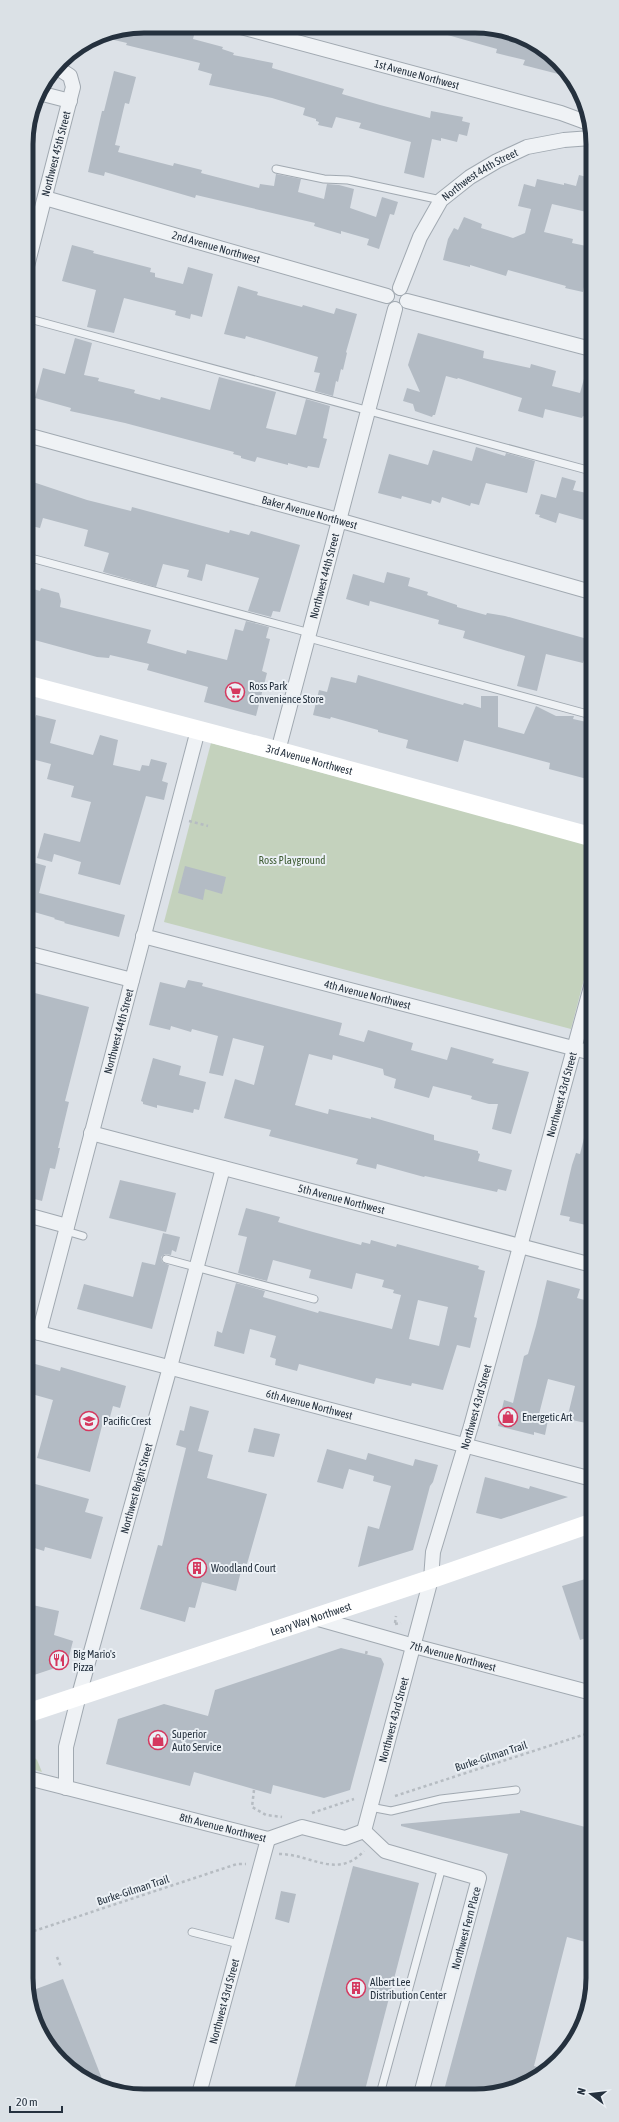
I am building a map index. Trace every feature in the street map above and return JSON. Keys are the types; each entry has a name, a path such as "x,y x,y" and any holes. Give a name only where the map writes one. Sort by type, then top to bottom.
{"main road":[{"name":"3rd Avenue Northwest","path":"33,687 278,751 586,835"},
{"name":"Leary Way Northwest","path":"33,1711 431,1579 586,1525"}],"street":[{"name":"1st Avenue Northwest","path":"263,33 561,113 584,121"},
{"name":"Northwest 45th Street","path":"33,243 73,87 70,76 62,69"},
{"path":"45,94 70,101"},
{"name":"Northwest 44th Street","path":"400,288 420,237 441,200 470,177 497,161 527,147 564,140 586,138"},
{"name":"2nd Avenue Northwest","path":"45,198 387,296"},
{"path":"400,288 406,292 407,301 403,308 395,309 388,305 387,296 392,289 400,288"},
{"path":"407,301 586,348"},
{"name":"Northwest 44th Street","path":"278,751 367,410 395,309"},
{"name":"Baker Avenue Northwest","path":"33,437 338,520 586,591"},
{"name":"Northwest 44th Street","path":"33,1331 66,1229 198,730"},
{"name":"4th Avenue Northwest","path":"143,936 586,1052"},
{"path":"33,955 132,980"},
{"name":"Northwest 43rd Street","path":"364,1831 431,1579 433,1552 466,1446 586,1005"},
{"name":"5th Avenue Northwest","path":"91,1133 586,1263"},
{"name":"Northwest Bright Street","path":"66,1788 66,1747 79,1695 170,1367 223,1168"},
{"path":"33,1217 66,1229"},
{"name":"6th Avenue Northwest","path":"33,1331 586,1477"},
{"name":"7th Avenue Northwest","path":"314,1618 414,1646 586,1690"},
{"name":"8th Avenue Northwest","path":"33,1782 66,1788 268,1839 302,1827 345,1838 364,1831"},
{"path":"364,1831 385,1851 442,1867"},
{"name":"Northwest 43rd Street","path":"200,2089 268,1839"},
{"name":"Northwest Fern Place","path":"422,2089 479,1878 442,1867"}],"lane":[{"path":"276,169 324,179 348,180 441,200"},
{"path":"33,320 586,470"},
{"path":"33,560 586,714"},
{"path":"66,1229 83,1236"},
{"path":"166,1259 314,1299"},
{"path":"370,1807 391,1811 441,1799 516,1790"},
{"path":"381,2089 442,1867"},
{"path":"192,1932 239,1944"}],"path":[{"path":"188,821 208,826"},
{"path":"395,1623 396,1616"},
{"path":"366,1654 367,1650"},
{"path":"40,1669 42,1660"},
{"name":"Burke-Gilman Trail","path":"395,1796 586,1734"},
{"path":"254,1790 252,1807 266,1815 286,1817"},
{"path":"307,1815 354,1799"},
{"path":"279,1854 334,1865 352,1861 364,1852"},
{"name":"Burke-Gilman Trail","path":"33,1931 237,1864 242,1865"},
{"path":"57,1957 60,1967"}],"green space":[{"name":"Ross Playground","path":"211,743 586,843 586,972 571,1029 164,922"},
{"path":"33,1756 37,1760 42,1772 33,1769"}],"building":[{"path":"136,33 187,33 194,35 193,39 223,47 222,49 234,53 233,55 273,63 272,68 344,89 342,94 430,118 431,111 463,117 462,121 470,123 467,136 459,134 457,142 441,138 441,141 432,139 424,178 404,173 411,142 359,128 361,123 336,117 332,128 318,125 319,122 316,121 316,119 303,115 305,108 272,98 209,85 212,74 198,70 200,63 126,45 127,43 109,39"},
{"path":"441,33 483,33 518,41 543,56 554,65 562,75 523,65 525,60 496,53 497,49"},
{"path":"114,71 136,77 129,104 125,103 115,145 120,146 118,152 173,166 174,163 202,170 201,173 259,188 260,184 274,186 276,174 301,179 298,192 324,199 327,184 339,185 354,189 350,208 376,217 382,197 398,202 394,215 390,214 379,249 367,245 369,239 341,231 341,234 314,226 315,223 196,195 195,198 105,172 104,176 88,172 102,111 104,111"},
{"path":"579,175 586,177 586,212 552,204 544,232 573,239 572,243 586,246 586,288 584,287 583,292 565,288 566,286 508,270 506,276 470,265 470,267 443,260 448,239 454,228 458,230 464,217 482,224 481,228 513,238 525,233 531,209 518,206 524,184 535,187 537,179 576,186"},
{"path":"72,245 94,251 93,253 151,268 150,272 155,273 155,277 183,284 188,267 213,274 202,317 191,314 190,319 175,315 176,311 124,298 114,333 87,327 96,290 62,281"},
{"path":"238,286 258,292 257,295 302,307 303,305 334,314 336,308 357,314 346,352 343,370 341,369 338,382 336,381 333,396 315,391 320,373 314,372 318,357 246,336 245,339 224,334"},
{"path":"418,333 484,351 483,358 530,368 531,364 556,371 552,386 580,393 586,372 586,417 583,416 582,418 545,409 543,418 518,411 522,398 458,378 446,376 435,415 432,417 415,411 413,404 403,401 407,388 420,392 408,365"},
{"path":"75,338 92,343 84,375 99,378 98,381 135,390 134,393 160,400 161,397 210,410 219,377 276,392 266,428 296,435 306,399 330,406 323,438 327,439 319,468 308,466 307,468 288,463 288,465 257,457 255,462 241,458 241,456 233,454 234,452 125,423 70,411 71,408 35,398 43,368 65,374"},
{"path":"476,447 505,456 506,453 535,461 527,493 486,483 479,505 471,503 470,506 442,497 440,503 432,500 431,504 402,496 401,499 378,493 389,454 428,465 433,450 472,461"},
{"path":"562,477 576,481 573,490 586,493 586,521 559,513 556,523 535,514 541,494 556,498"},
{"path":"33,482 87,500 131,511 132,507 229,533 230,530 249,535 251,531 300,545 280,612 273,611 271,617 248,611 259,578 206,564 202,581 187,577 189,570 163,564 156,587 103,572 109,553 84,546 88,530 43,518 40,528 33,526"},
{"path":"387,572 410,578 408,586 428,592 427,595 457,605 457,607 486,615 487,613 505,616 586,639 586,661 584,660 583,663 546,654 537,691 517,686 525,656 463,638 465,631 438,624 439,620 370,601 369,606 346,599 353,574 384,583"},
{"path":"41,588 59,593 61,601 60,607 151,630 147,643 186,654 187,650 227,660 235,629 243,631 246,621 269,627 266,638 270,639 262,671 267,673 256,716 204,702 208,687 147,670 149,664 110,655 109,658 97,657 33,640 33,589 40,591"},
{"path":"358,675 463,705 464,703 481,708 481,696 498,696 498,727 524,734 536,706 556,716 574,716 573,719 586,722 586,779 549,769 550,763 464,740 458,762 406,748 408,740 378,732 378,730 331,717 330,719 313,715 319,690 327,692 331,677 356,683"},
{"path":"36,715 56,720 50,743 93,755 100,735 118,740 113,765 140,771 142,765 149,766 151,759 167,763 162,781 168,783 164,800 146,796 120,885 78,874 81,862 54,854 52,862 37,858 44,833 80,842 91,802 71,797 74,786 47,779 51,764 33,759 33,726"},
{"path":"33,862 46,866 39,893 125,915 119,937 64,923 65,922 54,919 55,918 34,912 33,917"},
{"path":"185,866 226,877 222,894 205,889 203,900 178,893"},
{"path":"188,980 203,983 202,986 342,1023 339,1035 364,1042 368,1030 413,1043 411,1050 447,1060 451,1047 494,1059 492,1063 529,1072 511,1134 492,1129 498,1104 489,1104 471,1099 472,1096 433,1086 429,1098 394,1088 396,1079 384,1075 383,1069 333,1055 332,1060 309,1054 295,1105 328,1114 329,1109 371,1119 371,1117 434,1135 434,1140 478,1151 480,1154 478,1161 512,1170 506,1191 498,1189 497,1192 424,1177 377,1164 376,1169 356,1164 358,1159 269,1136 271,1130 224,1118 235,1079 254,1085 264,1046 233,1038 223,1076 209,1073 218,1036 192,1029 191,1032 171,1026 170,1030 149,1025 160,982 185,988"},
{"path":"33,993 89,1007 65,1101 69,1102 58,1148 60,1148 55,1169 50,1168 42,1201 33,1199"},
{"path":"153,1058 181,1066 179,1075 206,1082 199,1110 194,1109 193,1113 157,1105 157,1108 143,1104 141,1101"},
{"path":"586,1130 586,1225 569,1221 570,1217 560,1215 572,1165 576,1153 580,1154"},
{"path":"120,1180 176,1193 166,1232 109,1218"},
{"path":"246,1208 280,1217 278,1222 361,1245 362,1242 370,1244 371,1240 396,1247 397,1244 479,1266 478,1269 485,1271 474,1317 477,1318 470,1348 457,1345 443,1390 412,1383 411,1386 376,1378 374,1384 299,1364 297,1371 275,1365 276,1359 270,1357 276,1336 250,1329 244,1354 214,1346 217,1331 222,1333 236,1283 265,1291 263,1297 318,1313 319,1311 392,1329 401,1295 393,1293 394,1290 382,1287 384,1280 356,1273 352,1289 309,1278 311,1270 273,1260 267,1281 238,1273 247,1237 238,1235","holes":["418,1300 448,1307 439,1346 409,1339"]},
{"path":"163,1233 180,1237 176,1252 172,1250 171,1255 165,1254 161,1257 162,1262 169,1265 152,1329 77,1309 84,1284 133,1297 142,1262 155,1265"},
{"path":"547,1280 580,1289 577,1298 586,1300 586,1423 567,1419 575,1386 548,1379 538,1418 548,1420 545,1435 534,1432 534,1435 498,1426 504,1400 513,1403 524,1356 528,1354"},
{"path":"33,1363 60,1371 61,1367 126,1386 120,1408 113,1406 108,1424 103,1422 90,1472 37,1458 53,1400 33,1394"},
{"path":"190,1406 209,1411 198,1451 213,1455 207,1478 267,1494 247,1564 243,1563 236,1591 202,1582 195,1608 189,1607 185,1622 140,1609 158,1545 162,1546 186,1448 176,1445 180,1430 184,1431"},
{"path":"254,1428 280,1434 274,1457 248,1452"},
{"path":"327,1449 366,1460 368,1453 413,1466 415,1459 438,1465 433,1482 430,1486 413,1550 358,1567 368,1526 379,1529 391,1486 373,1481 374,1476 349,1469 343,1489 317,1482"},
{"path":"485,1477 529,1489 530,1486 568,1497 501,1519 476,1513"},
{"path":"33,1483 89,1499 85,1512 103,1517 91,1559 45,1547 44,1551 33,1548"},
{"path":"586,1579 586,1638 580,1640 562,1586"},
{"path":"33,1605 59,1611 54,1635 73,1641 67,1664 33,1675"},
{"path":"341,1648 381,1658 384,1664 350,1790 324,1798 273,1785 271,1794 194,1772 190,1786 106,1764 118,1719 164,1704 208,1716 215,1690"},
{"path":"520,1810 586,1827 586,1942 567,1937 534,2066 540,2068 518,2081 497,2087 444,2089 508,1854 401,1826 401,1824 520,1813"},
{"name":"Albert Lee Distribution Center","path":"353,1866 419,1883 365,2089 294,2089"},
{"path":"281,1891 296,1894 289,1923 275,1919"},
{"path":"63,1979 103,2082 76,2066 65,2057 56,2046 44,2027 35,2000 34,1990"}],"place":[{"name":"Ross Park Convenience Store","path":"235,692"},
{"name":"Energetic Art","path":"508,1417"},
{"name":"Pacific Crest","path":"89,1421"},
{"name":"Woodland Court","path":"197,1568"},
{"name":"Big Mario's Pizza","path":"59,1660"},
{"name":"Superior Auto Service","path":"158,1740"},
{"name":"Albert Lee Distribution Center","path":"356,1988"}]}
